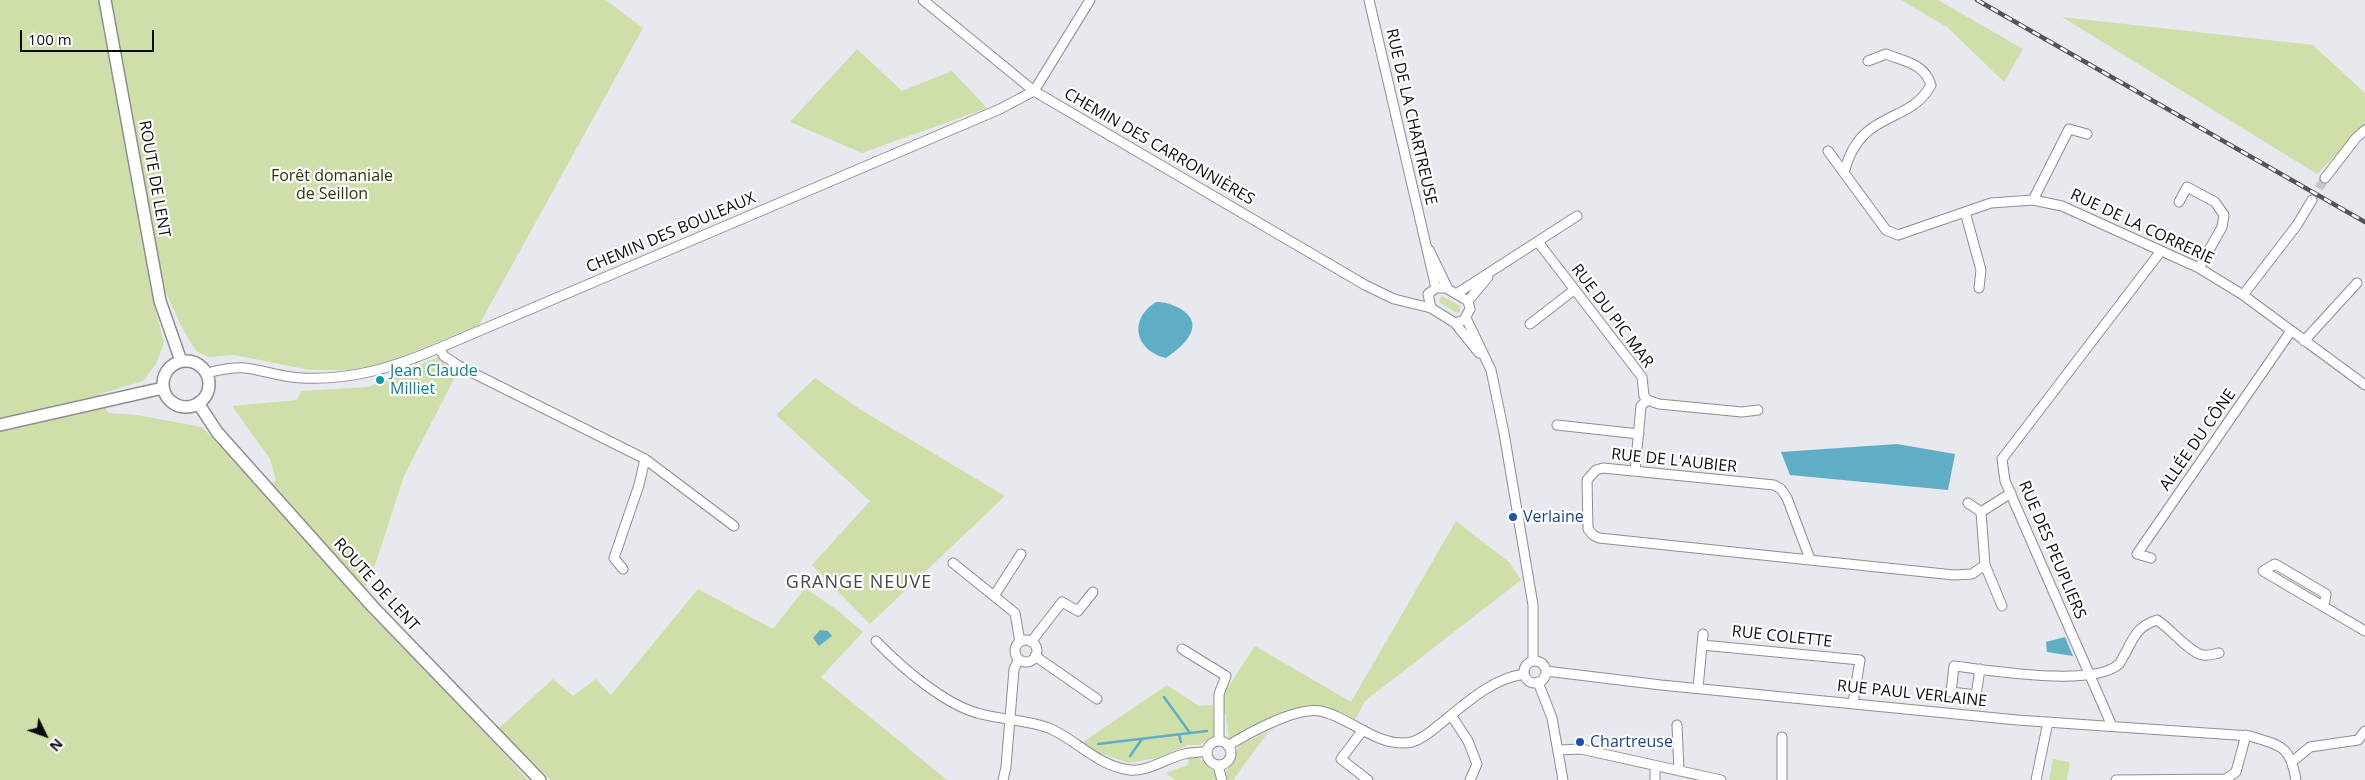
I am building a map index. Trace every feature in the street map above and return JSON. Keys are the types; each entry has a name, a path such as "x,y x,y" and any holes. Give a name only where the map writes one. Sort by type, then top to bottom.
{"street":[{"name":"ROUTE DE LENT","path":"105,0 160,300 182,361"},
{"name":"CHEMIN DES CARRONNIÈRES","path":"923,0 1034,91 1359,282 1394,299 1432,308"},
{"name":"CHEMIN DES BOULEAUX","path":"207,373 228,368 245,368 301,378 359,375 399,365 1000,110 1034,91 1090,0"},
{"name":"RUE DE LA CHARTREUSE","path":"1368,0 1436,288"},
{"path":"1844,173 1848,155 1859,138 1874,125 1924,98 1931,85 1923,69 1886,54 1868,61"},
{"path":"2033,200 2069,129 2087,134"},
{"path":"2325,178 2356,138 2365,130"},
{"name":"RUE DE LA CORRERIE","path":"1828,151 1886,230 1898,235 1991,203 2033,200 2062,206 2199,268 2243,295 2365,386"},
{"path":"2179,202 2187,187 2215,202 2224,215 2222,227 2199,268"},
{"path":"2243,295 2297,225 2312,200"},
{"path":"1965,212 1981,270 1979,288"},
{"path":"1456,294 1577,216"},
{"name":"RUE DE LA CHARTREUSE","path":"1424,241 1448,289"},
{"name":"RUE DU PIC MAR","path":"1538,242 1642,377 1644,396 1647,400"},
{"name":"RUE DES PEUPLIERS","path":"2112,726 2005,481 2002,459 2161,251"},
{"path":"1468,301 1494,269"},
{"path":"2304,340 2357,283"},
{"path":"1455,323 1466,318 1470,309 1468,301 1448,289 1436,288 1430,292 1428,297 1432,308 1455,323 1491,370"},
{"path":"1530,324 1574,290"},
{"name":"CHEMIN DES CARRONNIÈRES","path":"1394,299 1428,297"},
{"path":"1466,318 1491,370 1530,581 1535,627 1534,661"},
{"name":"ALLÉE DU CÔNE","path":"2151,558 2137,554 2292,331"},
{"path":"439,348 444,356 459,366 644,459 734,526"},
{"path":"182,361 196,363 207,373 209,386 203,399 198,403 184,407 177,405 166,395 164,388 167,371 176,363 182,361"},
{"path":"0,425 164,388"},
{"path":"1635,471 1641,406 1647,400 1659,404 1742,412 1758,410"},
{"name":"ROUTE DE LENT","path":"198,403 217,432 374,608 540,780"},
{"path":"1557,425 1638,434"},
{"path":"623,568 614,558 639,485 644,459"},
{"name":"RUE DE L'AUBIER","path":"1810,559 1787,498 1781,489 1774,486 1603,468 1590,474 1587,480 1588,529 1593,535 1600,538 1954,575 1972,574 1985,565"},
{"path":"1980,512 2011,493"},
{"path":"1968,503 1980,512 1985,565 2002,606"},
{"path":"994,596 1021,554"},
{"path":"953,563 1015,614 1020,642 1015,649 1019,659 1027,662 1035,656 1036,648 1031,642"},
{"path":"2324,606 2326,594 2275,564 2263,571 2365,631"},
{"path":"1031,642 1062,602 1078,611 1093,592"},
{"path":"1980,669 2065,678 2090,675 2119,664 2144,624 2158,620 2192,650 2203,655 2219,653"},
{"path":"1698,688 1703,634"},
{"path":"876,641 896,662 956,706 980,714 1049,728 1095,758 1114,766 1132,770 1162,763 1183,754 1207,751"},
{"path":"1020,642 1031,642"},
{"name":"RUE COLETTE","path":"1702,645 1860,660 1854,703"},
{"path":"1182,649 1226,676 1219,694 1218,741"},
{"path":"1035,656 1097,699"},
{"path":"1003,780 1006,767 1014,669 1019,659"},
{"path":"1534,661 1544,664 1546,671 1544,678 1538,682 1531,682 1524,674 1527,664 1534,661"},
{"name":"RUE PAUL VERLAINE","path":"1546,671 1698,688 2048,722 2246,735 2274,743 2285,749 2293,761"},
{"path":"1228,746 1271,724 1308,712 1328,714 1379,739 1401,743 1414,742 1476,695 1497,683 1524,674"},
{"path":"1538,682 1552,718 1563,780"},
{"path":"1451,715 1468,741 1477,764 1470,780"},
{"path":"2036,780 2048,722"},
{"path":"1677,725 1679,770"},
{"path":"1363,730 1341,759 1368,780"},
{"path":"2296,780 2293,761 2310,747 2362,744 2365,731"},
{"path":"2116,780 2226,779 2236,772 2246,735"},
{"path":"1782,737 1782,780"},
{"path":"1218,741 1228,746 1230,758 1224,764 1218,766 1210,762 1207,751 1211,744 1218,741"},
{"path":"1558,750 1581,749 1721,780"},
{"path":"1218,766 1222,780"},
{"path":"1655,766 1655,780"},
{"path":"1132,770 1132,780"}],"green space":[{"name":"Forêt domaniale de Seillon","path":"0,0 606,0 643,28 479,325 370,370 310,370 234,355 209,357 196,351 182,328 164,288 151,292 164,343 156,364 143,381 100,394 108,413 137,415 202,427 261,489 276,481 270,459 232,406 297,400 301,391 368,387 438,357 456,375 404,476 372,574 358,601 475,722 528,780 0,780"},
{"path":"1901,0 1938,0 2023,49 2004,82 1947,27"},
{"path":"2062,17 2313,45 2365,93 2365,126 2317,174"},
{"path":"857,49 902,91 952,71 987,108 862,153 790,122"},
{"path":"1442,296 1460,306 1460,312 1457,313 1440,303 1439,300"},
{"path":"815,378 861,410 1005,496 870,624 812,565 870,501 776,415"},
{"path":"1456,521 1509,562 1521,580 1365,701 1355,720 1338,712 1322,708 1306,708 1275,717 1229,741 1226,714 1221,713 1221,698 1255,646 1351,702"},
{"path":"805,588 837,610 863,632 821,677 947,780 551,780 498,729 553,679 573,696 596,679 611,695 698,589 773,629"},
{"path":"1167,685 1199,706 1213,705 1214,736 1199,745 1188,745 1161,757 1129,763 1099,753 1083,742"},
{"path":"1269,731 1233,780 1225,780 1223,777 1240,745"},
{"path":"1198,757 1215,772 1217,780 1176,780 1165,773 1188,765 1189,758"},
{"path":"2053,759 2070,762 2067,780 2049,780"}],"water":[{"path":"1156,302 1162,302 1179,308 1188,314 1192,321 1192,328 1186,341 1166,358 1147,349 1139,334 1141,317"},
{"path":"1897,444 1955,454 1948,490 1790,475 1781,452"},
{"path":"820,630 828,631 832,636 819,646 813,638"},
{"path":"2065,637 2073,656 2047,652 2046,642"}],"waterway":[{"path":"1164,697 1190,733"},
{"path":"1098,744 1207,731"},
{"path":"1179,735 1181,742"},
{"path":"1130,756 1142,739"}],"tunnel":[{"path":"2312,200 2325,178"}],"railway":[{"path":"1977,0 2365,222"}],"place":[{"name":"Jean Claude Milliet","path":"380,380"},
{"name":"Verlaine","path":"1513,517"},
{"name":"Chartreuse","path":"1580,742"}],"district":[{"name":"GRANGE NEUVE","path":"859,583"}]}
